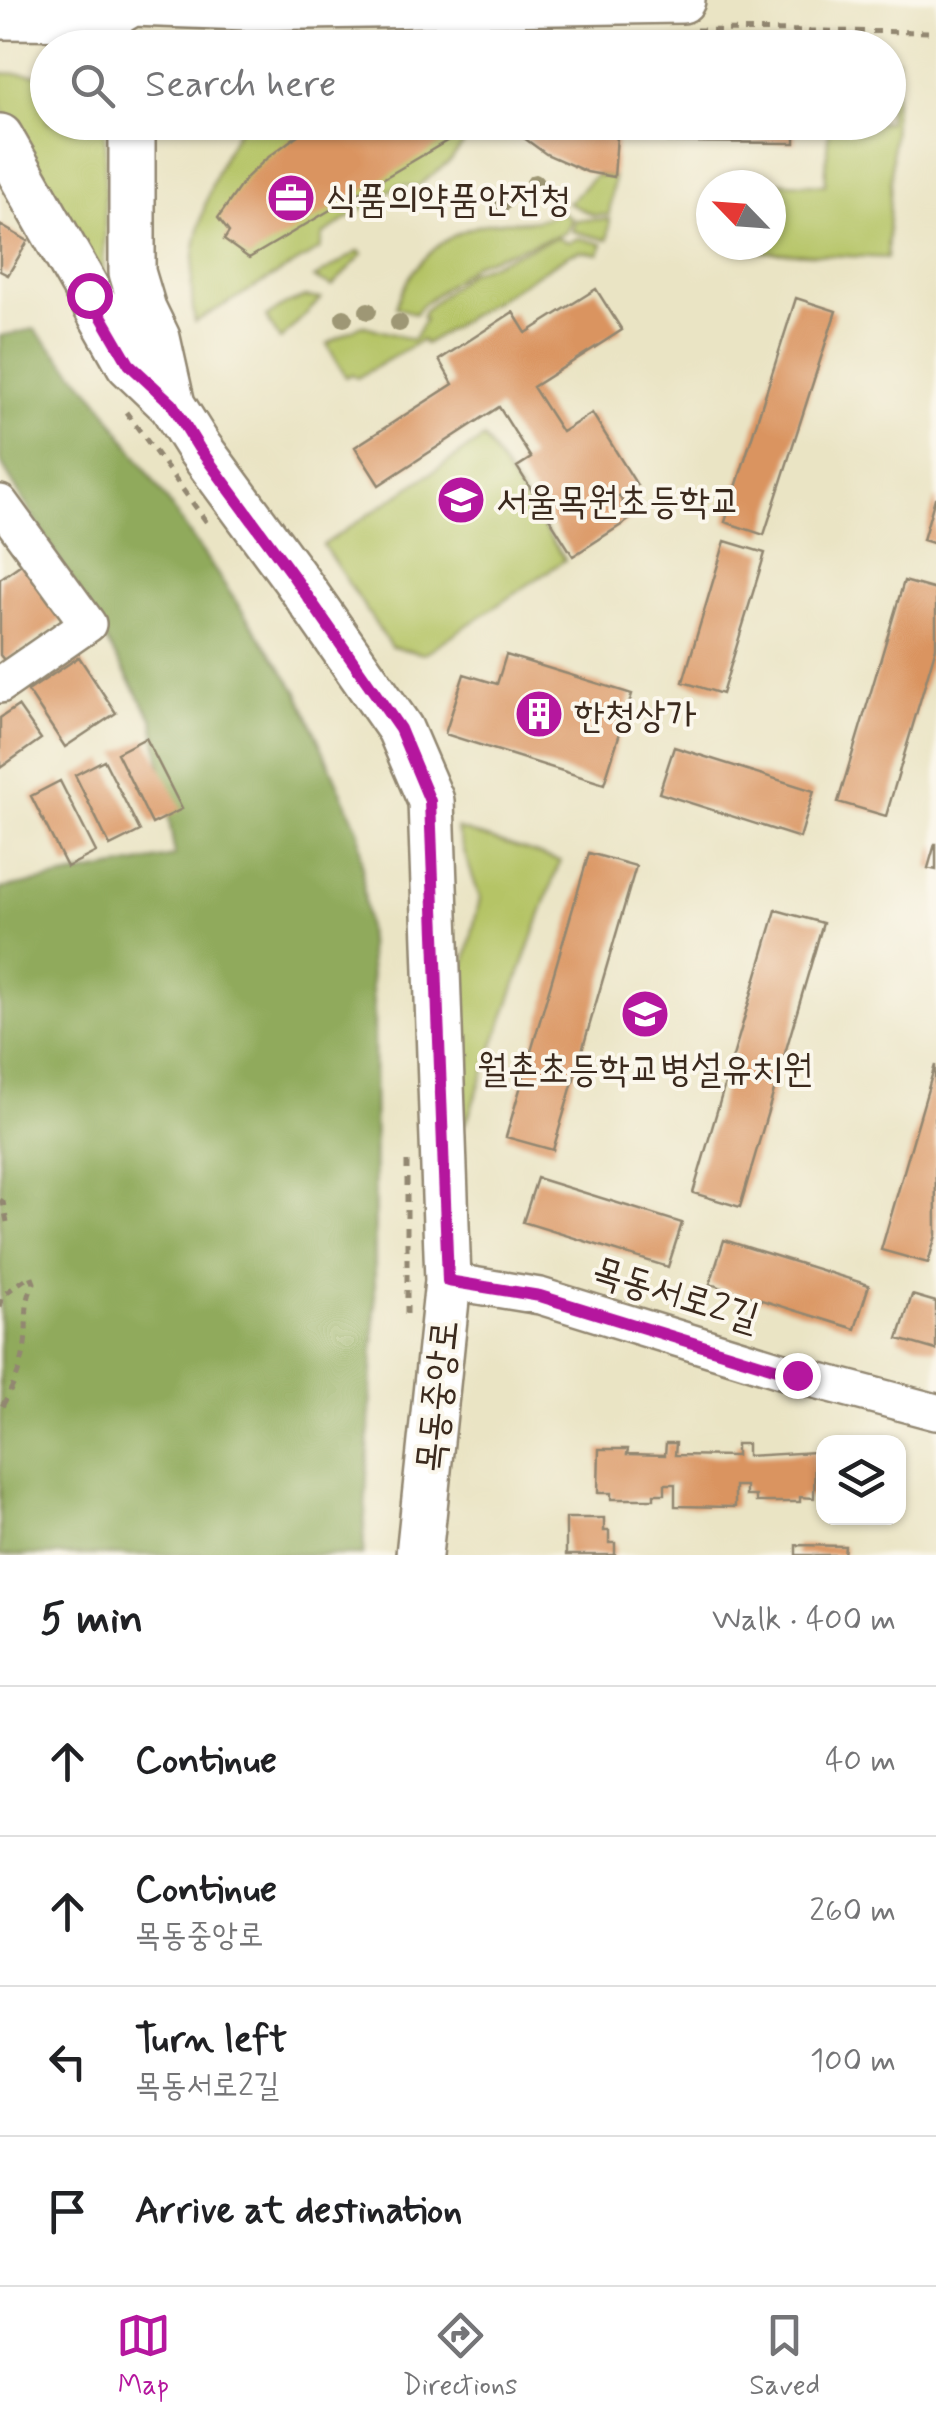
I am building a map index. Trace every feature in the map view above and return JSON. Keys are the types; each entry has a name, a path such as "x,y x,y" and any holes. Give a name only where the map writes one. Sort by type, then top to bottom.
{"main road":[{"path":"0,16 108,17 129,2 247,8 682,0"},
{"path":"129,2 131,30"},
{"name":"목동중앙로","path":"132,140 132,272 156,338 172,404 199,448 400,729 430,801 448,1281 419,1555"},
{"path":"2,143 129,364 172,404"}],"street":[{"path":"0,503 88,624 0,686"},
{"name":"목동서로2길","path":"448,1281 540,1296 797,1375 936,1412"}],"path":[{"path":"118,402 210,526"},
{"path":"406,1147 407,1323"},
{"path":"0,1200 4,1202 6,1222 0,1225"},
{"path":"0,1308 3,1295 31,1275 34,1283 24,1301 25,1346 16,1382 0,1410"}],"green space":[{"path":"0,73 30,74 30,140 105,140 102,286 86,264 0,105"},
{"path":"232,140 466,140 450,161 418,186 397,186 323,235 320,249 195,322 193,271 201,218"},
{"path":"828,140 893,140 887,258 786,253 786,183 825,185"},
{"path":"596,175 614,177 609,215 593,215 568,203"},
{"path":"561,211 572,219 565,233 476,263 415,314 396,307 420,263 445,241 475,227 534,221"},
{"path":"610,219 608,240 572,231 575,220"},
{"path":"557,237 568,242 579,238 603,244 599,254 570,254 425,344 422,340 357,378 352,374 346,377 327,344 362,325 413,340 425,319 424,311 468,273"},
{"path":"359,251 363,254 332,286 314,278"},
{"path":"305,297 321,299 280,340 266,317"},
{"path":"34,329 97,398 297,691 359,832 374,1014 375,1308 363,1555 0,1555 0,889 175,856 153,720 0,461 0,336"},
{"path":"484,438 565,560 424,654 391,647 323,545"},
{"path":"456,828 560,861 466,1123 446,1115 451,1026 480,898"}],"building":[{"name":"식품의약품안전청","path":"291,140 448,140 249,258 224,240 229,232 218,218 246,178"},
{"path":"527,140 617,140 614,177 587,172 546,154"},
{"path":"667,140 795,140 795,143"},
{"path":"0,225 28,241 8,275 0,271"},
{"path":"596,289 622,330 533,387 562,432 592,413 637,485 619,496 632,518 573,556 517,467 531,458 499,407 379,485 355,447 453,384 439,360 513,312 526,333"},
{"path":"796,298 836,311 764,535 725,522"},
{"path":"936,498 936,544 923,540"},
{"path":"725,541 765,553 722,694 683,682"},
{"path":"27,560 67,616 5,661 0,655 0,579"},
{"path":"904,581 936,590 936,647 886,816 838,802"},
{"name":"한청상가","path":"506,655 632,694 604,784 445,734 464,674 497,684"},
{"path":"79,657 116,713 65,747 28,691"},
{"path":"18,706 41,739 0,768 0,718"},
{"path":"146,738 182,809 152,824 117,753"},
{"path":"674,747 814,791 800,838 659,793"},
{"path":"104,760 140,831 110,846 75,775"},
{"path":"60,781 96,852 67,867 31,796"},
{"path":"936,844 936,870 928,868"},
{"path":"589,853 636,866 553,1150 506,1137"},
{"path":"776,910 823,923 740,1207 693,1193"},
{"path":"935,1065 936,1235 928,1263 881,1250"},
{"path":"537,1178 682,1223 668,1267 523,1222"},
{"path":"724,1240 869,1285 855,1329 710,1284"},
{"path":"912,1295 936,1302 936,1350 898,1339"},
{"path":"666,1443 676,1443 675,1455 736,1456 736,1444 747,1444 747,1456 815,1452 814,1498 800,1497 800,1502 756,1502 756,1496 746,1496 746,1486 735,1486 735,1507 675,1506 675,1484 665,1484 665,1494 654,1494 654,1499 611,1499 611,1493 598,1493 599,1449 665,1455"},
{"path":"566,1518 604,1518 604,1531 609,1531 609,1543 615,1543 615,1555 566,1555"},
{"path":"796,1545 845,1546 844,1555 796,1555"}],"place":[{"name":"식품의약품안전청","path":"291,198"},
{"name":"서울목원초등학교","path":"461,500"},
{"name":"한청상가","path":"539,714"},
{"name":"월촌초등학교병설유치원","path":"645,1014"}],"route":[{"path":"89,295 129,364 172,404 199,448 400,729 430,801 448,1281 540,1296 797,1375"}]}
